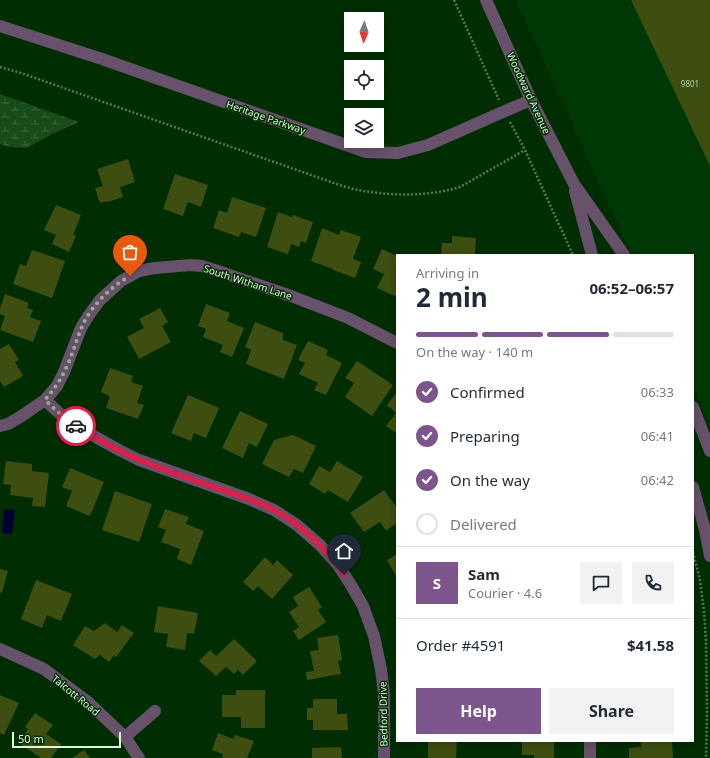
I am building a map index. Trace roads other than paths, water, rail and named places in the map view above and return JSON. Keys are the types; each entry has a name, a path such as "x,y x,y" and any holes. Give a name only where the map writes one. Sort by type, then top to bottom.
{"street":[{"name":"Woodward Avenue","path":"486,0 531,100 574,184 623,254"},
{"name":"Heritage Parkway","path":"0,26 102,59 366,152 398,152 428,145 531,100"},
{"name":"Woodward Avenue","path":"574,184 592,254"},
{"path":"128,245 139,271"},
{"name":"South Witham Lane","path":"0,426 8,424 45,400 57,386 81,328 89,315 100,300 121,281 139,271 168,266 202,266 291,296 348,318 396,342"},
{"name":"Bedford Drive","path":"45,400 74,425 138,460 249,499 274,510 297,525 338,565 363,606 374,636 381,669 384,694 384,758"},
{"path":"694,411 710,451"},
{"path":"694,491 705,530 710,556"},
{"name":"Talcott Road","path":"0,649 44,669 88,702 125,737 139,758"},
{"path":"125,737 155,711"},
{"path":"590,742 590,758"}]}
